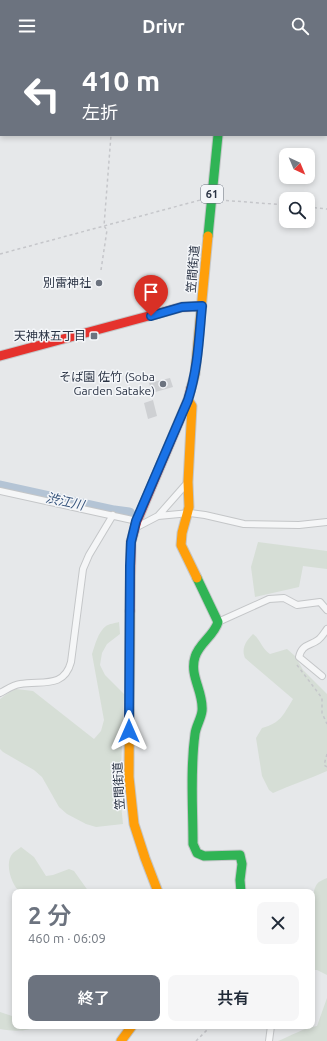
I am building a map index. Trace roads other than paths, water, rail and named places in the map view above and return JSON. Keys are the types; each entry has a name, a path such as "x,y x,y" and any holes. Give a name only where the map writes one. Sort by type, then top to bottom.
{"main road":[{"name":"笠間街道","path":"157,889 139,842 134,823 129,777 131,542 135,525 188,400 195,374 218,136"},
{"path":"0,356 182,307 202,306"},
{"path":"188,400 192,406 188,482 189,507 180,539 181,545 218,622 215,630 197,651 194,657 193,677 200,698 202,710 195,733 192,780 193,844 197,853 205,857 240,855 242,858 239,880 240,889"},
{"path":"121,1041 130,1029"}],"street":[{"path":"158,516 188,482"},
{"path":"0,491 113,515 135,525 158,516 186,514 205,515 244,524 299,525 327,522"},
{"path":"0,693 21,684 54,682 67,672 70,662 84,564 113,515"},
{"path":"218,622 269,599 288,599 297,605 320,602 327,610"},
{"path":"322,676 299,657 302,649 317,641 327,629"},
{"path":"269,1041 271,1029"}],"waterway":[{"name":"渋江川","path":"0,487 129,514"}],"place":[{"name":"別雷神社","path":"99,283"},
{"name":"天神林五丁目","path":"94,336"},
{"name":"そば園 佐竹 (Soba Garden Satake)","path":"163,384"}]}
